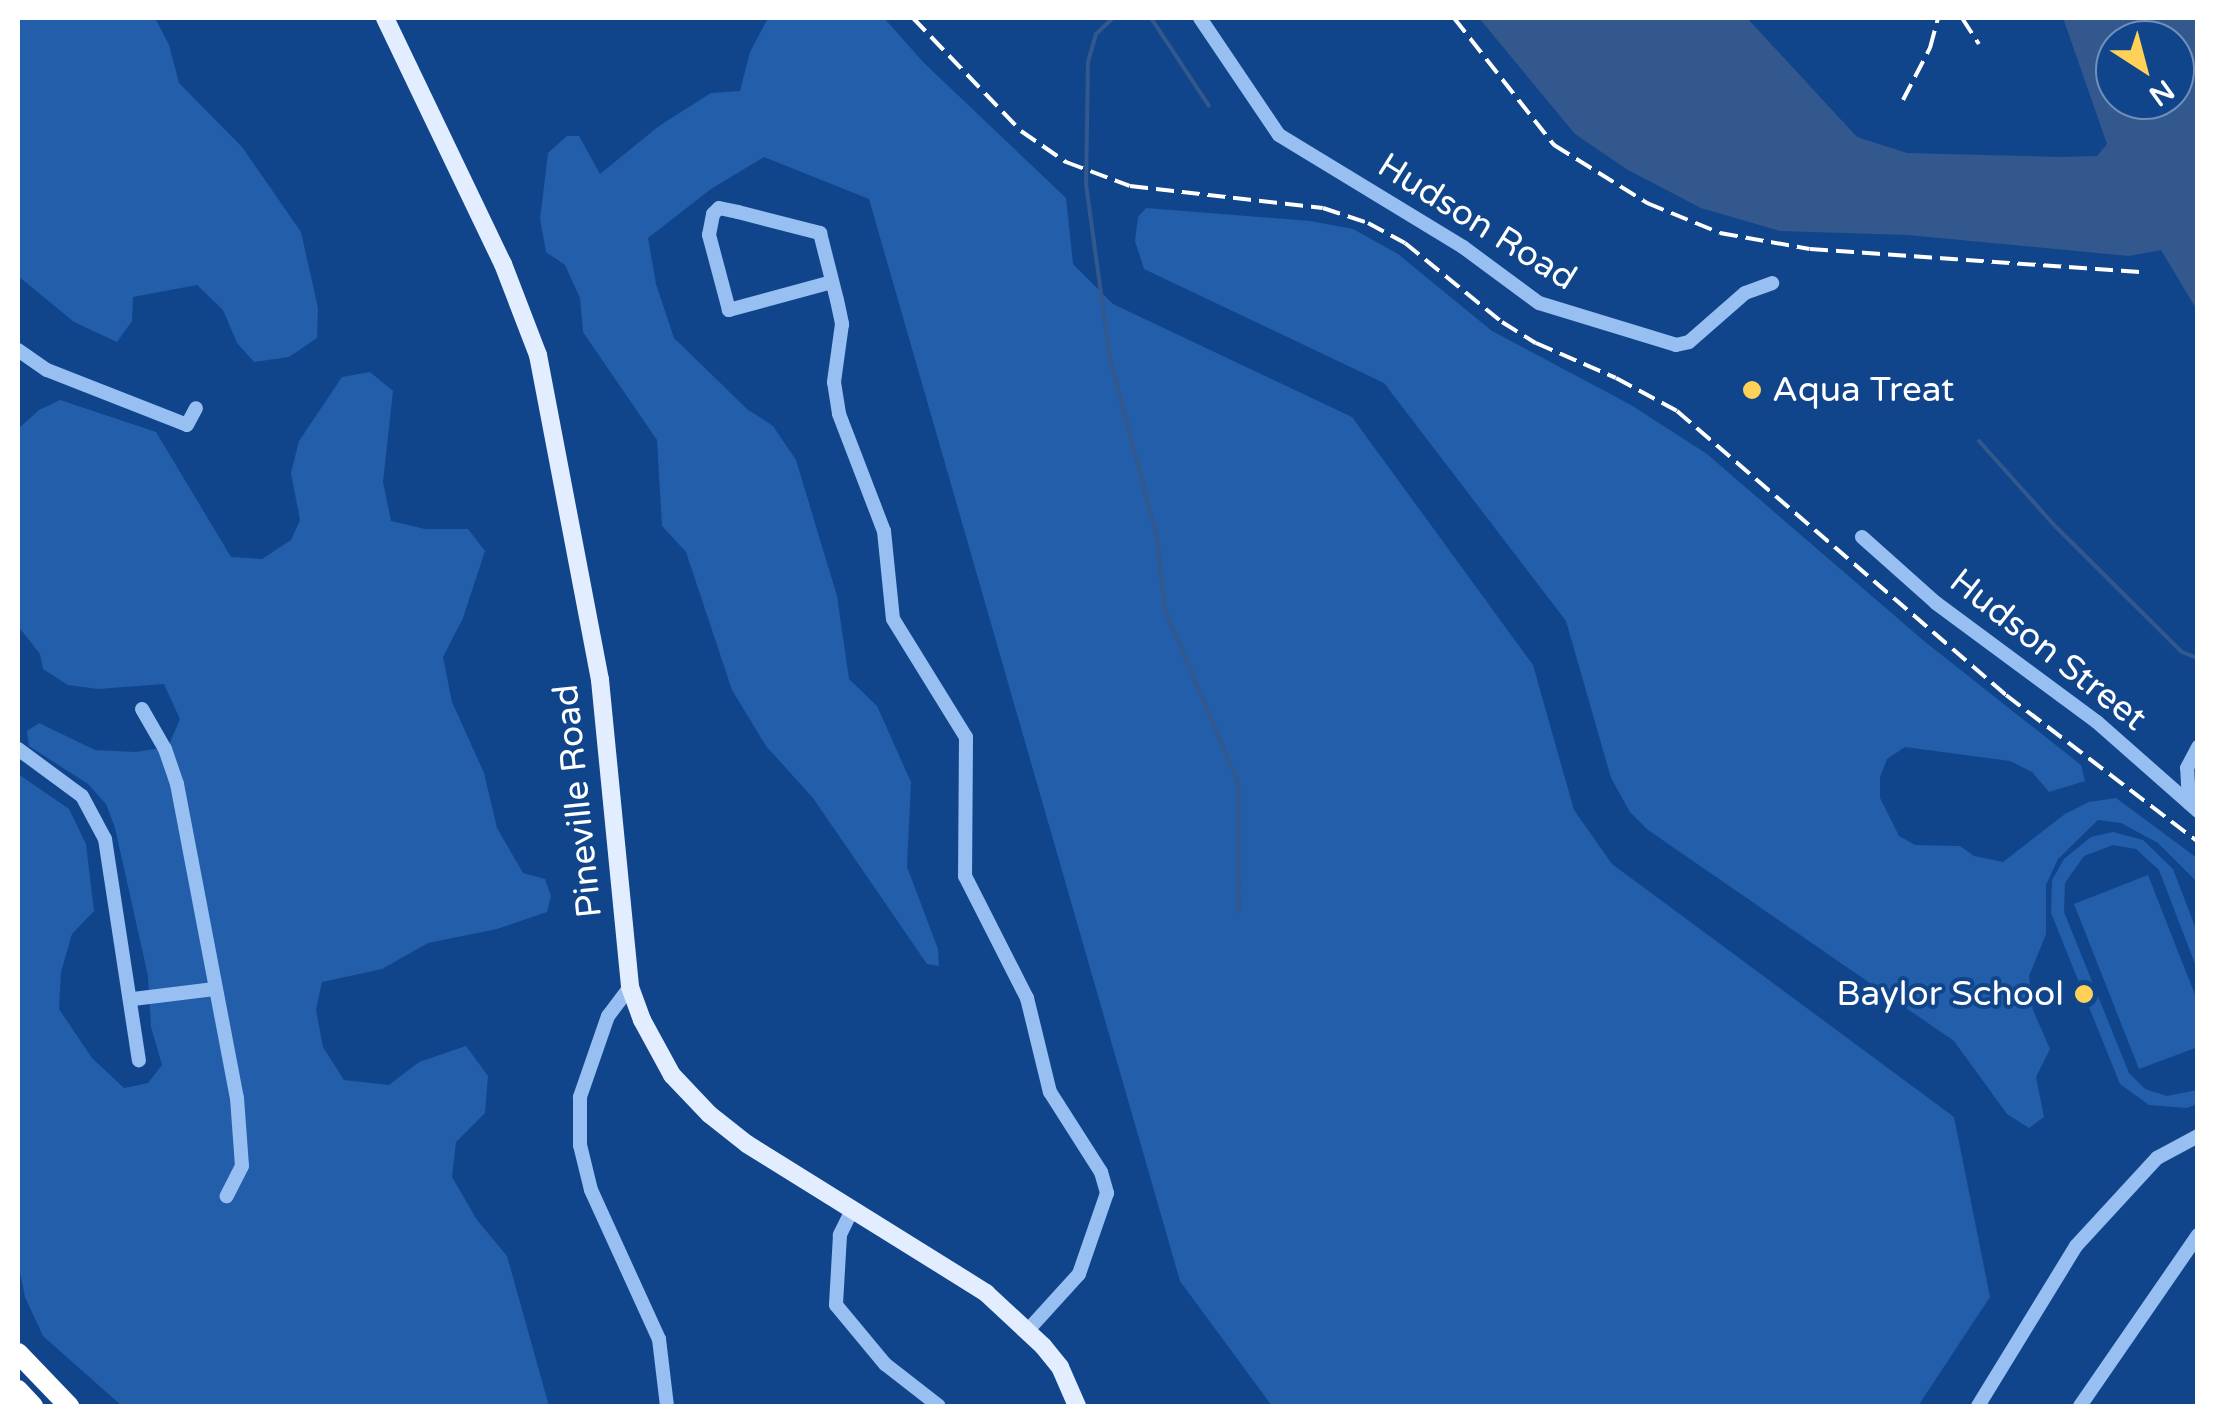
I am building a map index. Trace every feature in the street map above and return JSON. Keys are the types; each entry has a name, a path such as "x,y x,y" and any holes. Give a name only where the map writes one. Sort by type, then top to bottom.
{"highway":[{"path":"18,1353 69,1406"},
{"path":"18,1390 33,1406"}],"main road":[{"name":"Pineville Road","path":"385,18 503,264 538,356 600,680 630,986 642,1020 672,1075 709,1114 986,1294 1028,1330 1060,1367 1077,1406"}],"street":[{"name":"Hudson Road","path":"1200,18 1278,134 1464,248 1539,303 1676,345 1689,342 1745,293 1772,282"},
{"path":"832,282 729,310 710,234 713,214 719,208 820,234 832,282 842,324 834,382 839,414 884,531 894,619 901,638 966,737 966,876 1026,998 1050,1092 1101,1172 1107,1194 1079,1274 1028,1330"},
{"path":"18,350 46,370 187,424 196,408"},
{"name":"Hudson Street","path":"1862,537 1936,604 2097,722 2193,807"},
{"path":"142,709 165,749 177,784 236,1098 242,1166 227,1196"},
{"path":"2193,807 2187,768 2198,747"},
{"path":"18,749 82,796 104,839 133,999 139,1060"},
{"path":"630,986 608,1016 580,1097 580,1145 591,1190 659,1339 668,1406"},
{"path":"133,999 214,988"},
{"path":"1978,1406 2080,1240 2157,1158 2198,1136"},
{"path":"852,1210 840,1235 836,1305 885,1364 939,1406"},
{"path":"2080,1406 2198,1236"}],"shaded area":[{"path":"18,18 155,18 169,45 179,83 242,147 301,232 318,308 317,338 289,357 254,362 237,343 223,310 197,285 133,297 132,321 117,342 74,322 18,276"},
{"path":"768,18 884,18 924,63 1066,198 1073,264 1113,304 1352,417 1533,665 1574,810 1612,864 1954,1117 1990,1297 1918,1406 1272,1406 1180,1281 869,199 764,157 711,189 648,238 656,284 674,338 747,409 773,426 796,460 837,596 849,679 877,706 911,782 907,867 938,949 939,966 927,964 813,798 766,746 732,690 686,552 662,526 657,440 583,332 580,298 565,265 546,252 540,219 548,153 567,136 579,136 600,174 659,126 711,93 740,91 750,52"},
{"path":"1479,18 1747,18 1857,137 1907,153 2062,157 2097,156 2107,144 2099,120 2195,120 2195,20 2095,20 2095,110 2063,18 2197,18 2197,310 2161,250 2129,256 1908,235 1780,231 1701,208 1628,170 1575,134"},
{"path":"1146,208 1310,221 1353,229 1398,254 1492,331 1631,405 1707,454 1924,641 2081,765 2085,781 2049,792 2032,772 2010,761 1905,747 1887,759 1880,777 1880,798 1899,836 1915,845 1960,846 1974,856 2003,862 2065,814 2089,802 2116,798 2197,858 2197,882 2158,843 2121,823 2098,820 2058,859 2046,885 2046,934 2029,976 2033,1010 2050,1049 2036,1077 2044,1117 2029,1128 2007,1114 1954,1041 1648,830 1630,812 1611,778 1566,621 1384,383 1144,269 1135,241 1138,217"},
{"path":"370,372 393,391 383,482 391,521 425,529 468,529 485,551 463,618 443,657 452,702 484,773 497,828 523,873 545,879 551,896 547,912 497,929 428,943 382,969 322,982 316,1010 323,1047 344,1080 389,1085 419,1062 466,1046 488,1076 485,1113 456,1142 452,1177 477,1220 507,1256 549,1406 122,1406 43,1336 25,1297 18,1263 18,774 69,809 86,844 94,911 72,934 61,972 59,1009 92,1058 124,1088 148,1083 162,1065 151,1027 148,976 115,828 106,804 88,784 29,746 27,731 39,723 95,750 135,752 168,747 180,719 164,684 98,689 68,685 43,669 40,654 18,626 18,429 39,410 60,400 156,432 231,557 262,559 291,540 300,520 291,473 299,441 342,377"},
{"path":"2113,832 2143,840 2173,869 2197,932 2197,969 2159,870 2136,849 2113,845 2084,856 2065,883 2064,912 2129,1073 2145,1089 2167,1096 2197,1090 2197,1104 2187,1108 2149,1105 2120,1084 2051,913 2052,880 2064,859 2091,837"},
{"path":"2148,875 2197,1000 2198,1047 2139,1069 2074,904"}],"waterway":[{"path":"1113,18 1096,34 1088,62 1086,184 1110,359 1157,537 1165,610 1238,782 1239,911"},
{"path":"1151,18 1209,106"},
{"path":"1979,441 2056,527 2182,652 2198,658"}],"railway":[{"path":"913,18 1021,131 1066,162 1130,186 1323,208 1368,223 1405,243 1502,322 1536,343 1616,378 1677,411 2006,695 2198,842"},
{"path":"1454,18 1554,145 1647,203 1720,233 1810,249 2143,272"},
{"path":"1903,100 1930,48 1938,18"},
{"path":"1962,18 1979,44"}],"place":[{"name":"Aqua Treat","path":"1752,390"},
{"name":"Baylor School","path":"2084,994"}]}
